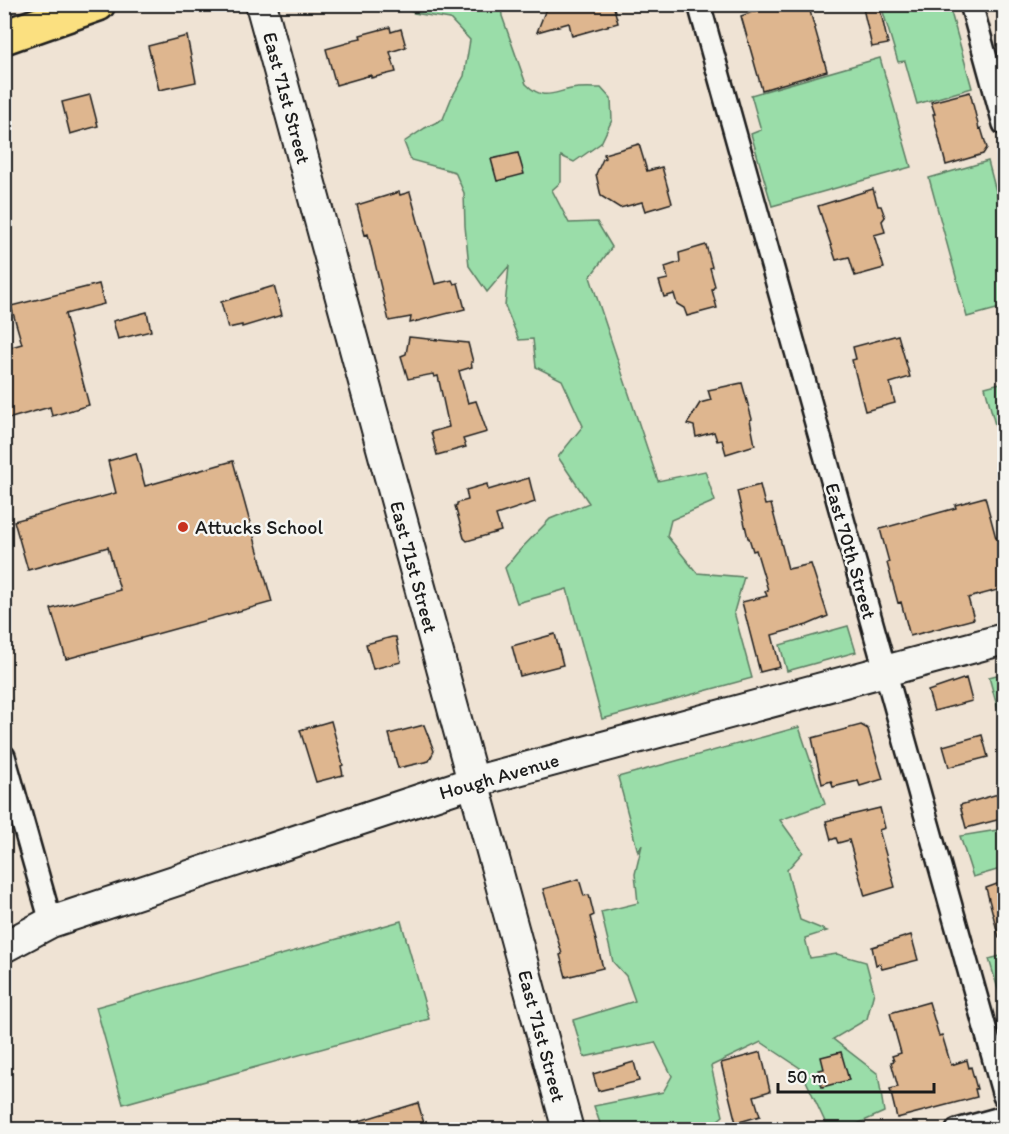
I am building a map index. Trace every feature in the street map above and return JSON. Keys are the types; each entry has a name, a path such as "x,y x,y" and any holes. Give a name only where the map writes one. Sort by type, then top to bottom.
{"main road":[{"path":"4,37 98,4"}],"street":[{"name":"East 71st Street","path":"261,4 568,1130"},
{"name":"East 70th Street","path":"699,4 1005,1096"},
{"path":"971,4 997,69 1005,124"},
{"name":"Hough Avenue","path":"4,947 51,922 472,782 1005,639"},
{"path":"4,756 51,922"},
{"path":"957,1130 1005,1117"}],"green space":[{"path":"399,5 501,5 502,16 526,84 543,94 575,88 601,88 611,99 612,120 601,143 574,162 561,156 561,182 552,190 569,223 597,222 612,247 590,277 658,481 705,471 715,501 671,520 667,536 697,573 744,577 734,612 752,678 602,719 567,589 517,603 505,568 550,519 589,503 558,457 583,426 562,380 536,367 533,339 519,340 505,306 509,266 487,292 469,266 464,193 455,172 411,160 404,142 443,119 464,76 470,40 450,19 414,13"},
{"path":"881,5 949,5 972,88 917,104 905,61 898,62"},
{"path":"880,58 911,167 772,206 751,134 761,130 751,95"},
{"path":"988,161 1004,222 1004,307 967,317 929,178"},
{"path":"1004,382 1004,459 985,387"},
{"path":"848,626 856,652 787,671 780,645"},
{"path":"1004,673 1004,728 1003,728 989,677"},
{"path":"799,727 825,804 780,820 803,852 787,870 800,920 827,931 805,938 810,958 837,954 866,962 874,992 867,1019 833,1039 878,1074 884,1112 855,1125 827,1126 800,1068 761,1042 711,1066 723,1116 707,1129 602,1129 594,1106 663,1092 672,1076 655,1042 584,1057 573,1020 635,1001 626,976 613,962 601,912 638,903 635,874 642,845 638,852 618,777"},
{"path":"1004,829 1004,868 973,877 960,836"},
{"path":"401,921 429,1019 123,1104 96,1007"},
{"path":"1004,955 1004,1009 989,959"}],"building":[{"path":"548,4 613,4 618,23 572,36 569,23 537,32"},
{"path":"777,4 808,4 827,71 762,90 741,16"},
{"path":"862,4 879,4 888,44 872,47"},
{"path":"390,27 391,32 401,29 406,47 390,52 396,72 371,78 371,75 336,85 326,49 361,38 360,35"},
{"path":"187,36 196,82 159,90 148,46"},
{"path":"970,92 979,129 981,128 987,148 983,154 946,165 931,102"},
{"path":"90,95 98,126 70,134 62,102"},
{"path":"639,144 647,171 662,167 672,203 645,211 642,202 620,208 601,196 596,174 605,158 604,154"},
{"path":"518,153 524,174 497,181 491,159"},
{"path":"873,189 878,206 881,206 885,217 882,221 885,232 874,235 884,268 855,276 849,257 836,260 818,206"},
{"path":"399,192 400,195 410,192 435,284 452,280 454,284 458,283 465,309 410,323 411,317 389,321 368,234 365,235 357,205"},
{"path":"706,245 712,267 710,268 715,286 712,290 717,308 687,316 684,308 677,304 674,294 664,297 659,281 668,279 665,267 680,262 679,253"},
{"path":"99,284 104,304 65,314 89,405 52,416 50,407 4,420 4,349 22,344 11,306"},
{"path":"274,286 282,315 242,327 242,325 228,328 221,302"},
{"path":"147,312 151,331 118,339 113,321"},
{"path":"898,335 910,377 890,383 895,403 865,411 852,360 856,359 853,347"},
{"path":"409,337 468,343 473,362 471,362 472,367 459,371 468,403 476,401 487,432 463,439 466,447 437,455 431,432 449,427 438,376 434,377 433,374 408,379 401,356 406,354"},
{"path":"742,383 752,419 750,420 755,445 726,454 722,440 717,441 714,432 696,437 694,426 687,424 700,403 711,400 708,390"},
{"path":"136,453 145,486 233,461 272,602 66,659 51,609 120,590 108,547 28,570 14,521 116,493 108,461"},
{"path":"529,478 535,502 496,515 501,531 467,541 464,538 455,506 457,503 468,500 466,490 487,484 488,490"},
{"path":"760,485 765,505 771,504 788,569 811,564 828,616 772,635 780,667 760,672 742,602 767,596 765,591 768,590 756,550 753,551 748,538 737,491"},
{"path":"985,497 996,538 999,537 1005,557 1005,588 968,598 974,619 910,636 901,602 898,603 880,529 956,508 955,505"},
{"path":"555,634 563,665 520,676 512,646"},
{"path":"396,637 401,662 373,669 366,644"},
{"path":"966,678 972,701 934,711 928,691"},
{"path":"331,721 343,765 341,766 343,775 316,782 300,730"},
{"path":"424,725 434,751 429,761 398,768 389,734"},
{"path":"861,725 868,729 883,779 860,786 858,781 833,787 831,781 822,784 812,738"},
{"path":"982,735 988,757 949,767 943,746"},
{"path":"1005,792 1005,818 966,828 960,805"},
{"path":"880,808 885,828 879,830 895,887 865,896 849,840 838,843 836,838 831,840 826,821"},
{"path":"579,879 584,896 589,895 594,915 590,917 603,968 566,977 560,955 562,954 543,889"},
{"path":"1005,881 1005,937 999,938 986,888"},
{"path":"911,935 918,960 882,969 880,964 876,965 872,947"},
{"path":"929,1002 951,1065 967,1060 977,1089 975,1089 977,1097 897,1118 890,1089 898,1087 891,1062 894,1061 892,1056 901,1053 890,1013"},
{"path":"761,1052 770,1091 754,1096 760,1116 736,1123 721,1063"},
{"path":"841,1052 849,1080 822,1087 818,1070 824,1069 821,1057"},
{"path":"634,1062 639,1081 598,1091 593,1074"},
{"path":"418,1103 426,1130 346,1130 346,1125"}],"place":[{"name":"Attucks School","path":"183,527"}]}
